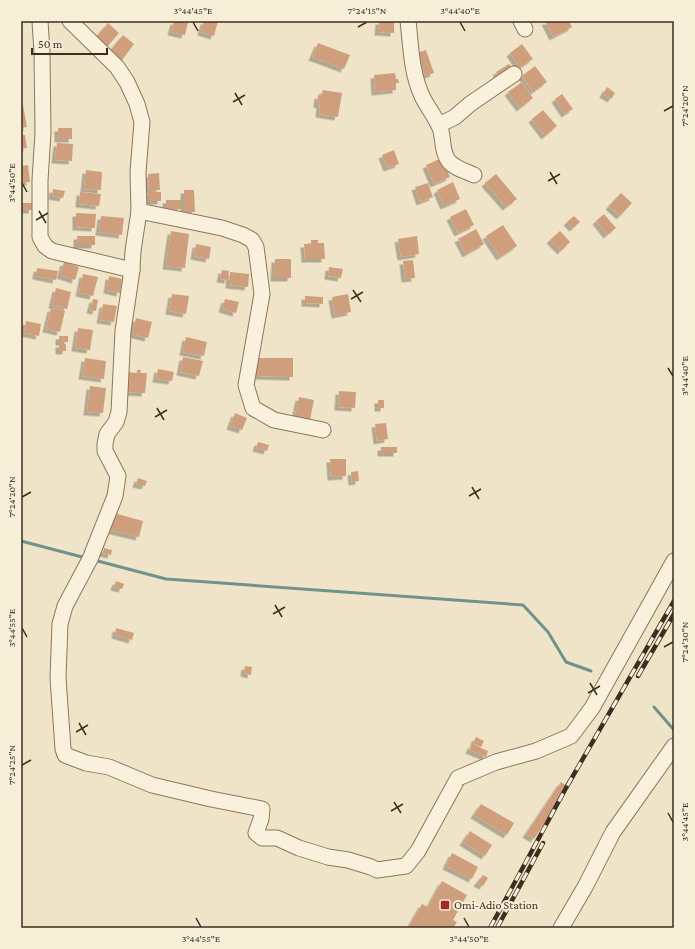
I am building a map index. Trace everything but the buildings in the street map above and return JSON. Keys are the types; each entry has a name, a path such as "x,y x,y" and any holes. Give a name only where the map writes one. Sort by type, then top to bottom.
{"street":[{"path":"40,21 43,133 40,180 40,237 45,246 52,251 132,270"},
{"path":"408,21 416,82 422,98 439,125 444,151 448,161 453,166 474,175"},
{"path":"73,22 117,67 127,82 137,104 142,122 138,172 139,211 123,331 119,412 116,422 107,434 105,444 105,451 118,476 115,496 90,559 65,606 60,624 58,678 63,749 65,755 86,763 109,767 152,785 262,809 261,819 256,833 262,838 277,838 299,848 328,857 348,860 377,870 406,866 418,851 458,778 496,762 536,751 571,736 592,708 674,561"},
{"path":"439,125 455,117 514,74"},
{"path":"139,211 222,228 243,235 252,240 256,247 262,294 246,385 253,408 274,420 323,430"},
{"path":"560,928 585,887 613,832 674,746"}],"waterway":[{"path":"21,541 86,558"},
{"path":"94,560 166,579 523,605 548,632 566,662 591,671"},
{"path":"654,707 674,730"}],"railway":[{"path":"490,928 566,788 674,601"},
{"path":"638,676 674,614"},
{"path":"497,928 543,843"}],"place":[{"name":"Omi-Adio Station","path":"445,905"}]}
